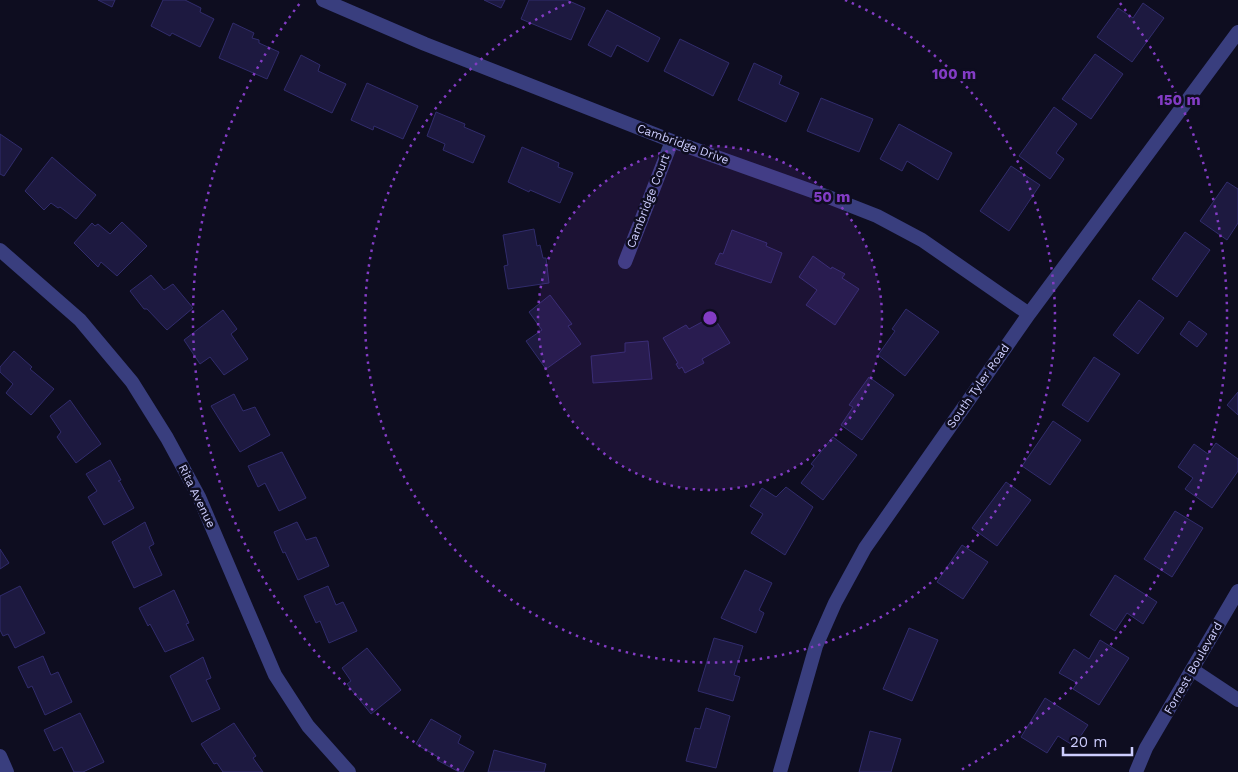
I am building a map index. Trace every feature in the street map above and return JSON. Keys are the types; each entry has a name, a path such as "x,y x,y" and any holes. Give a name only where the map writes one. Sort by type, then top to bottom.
{"street":[{"name":"Cambridge Drive","path":"323,0 425,44 672,141 877,216 922,240 1028,314"},
{"name":"South Tyler Road","path":"780,772 816,646 839,595 865,548 1028,314 1238,32"},
{"name":"Cambridge Court","path":"625,262 672,141"},
{"name":"Rita Avenue","path":"2,256 80,320 132,382 167,438 199,497 275,675 308,726 349,772"},
{"name":"Forrest Boulevard","path":"1136,772 1146,748 1238,591"},
{"path":"1193,670 1238,700"},
{"path":"0,756 7,772"}],"building":[{"path":"98,0 115,0 112,7"},
{"path":"163,0 185,0 201,8 200,12 214,19 200,47 172,33 170,36 151,26"},
{"path":"484,0 505,0 501,8"},
{"path":"529,0 567,0 585,8 571,40 521,19"},
{"path":"1143,3 1164,18 1132,62 1097,37 1118,8 1133,18"},
{"path":"607,10 660,38 648,62 617,45 611,57 588,45"},
{"path":"233,23 254,33 252,38 259,40 259,43 279,52 267,79 219,58"},
{"path":"680,39 729,63 713,96 664,71"},
{"path":"1095,54 1123,74 1091,119 1062,99"},
{"path":"301,55 320,65 318,71 346,84 332,113 284,90"},
{"path":"754,63 782,76 779,84 799,93 786,122 738,100"},
{"path":"367,83 418,106 403,139 374,126 373,130 351,120"},
{"path":"821,98 873,119 859,152 807,131"},
{"path":"1054,107 1077,124 1056,153 1064,159 1050,179 1019,156"},
{"path":"436,112 465,124 464,127 485,136 473,163 443,150 445,144 427,136"},
{"path":"899,124 952,153 938,180 907,161 902,171 880,159"},
{"path":"0,134 22,149 4,176 0,174"},
{"path":"522,147 559,163 558,167 573,173 560,203 508,182"},
{"path":"52,157 96,195 76,219 51,203 44,210 25,191"},
{"path":"1011,166 1040,185 1009,231 980,211"},
{"path":"1227,182 1238,189 1238,223 1227,240 1200,221"},
{"path":"122,222 147,246 117,276 101,262 98,267 74,243 92,223 95,226 98,224 110,234"},
{"path":"534,229 537,246 540,245 543,258 546,258 549,283 508,289 504,266 508,265 503,235"},
{"path":"732,230 767,243 766,246 782,253 771,283 715,264 720,253 723,254"},
{"path":"1185,232 1210,250 1177,297 1152,279"},
{"path":"813,256 831,269 832,267 845,274 842,278 859,289 835,325 806,305 817,290 799,277"},
{"path":"151,275 164,290 173,284 193,308 167,330 147,309 144,309 130,291"},
{"path":"550,295 572,324 568,326 581,344 546,369 526,341 542,330 529,312"},
{"path":"1139,300 1164,318 1138,354 1113,335"},
{"path":"906,309 939,332 905,376 878,355 895,331 892,329"},
{"path":"223,310 237,329 231,334 248,359 224,375 210,357 200,364 184,340"},
{"path":"713,316 730,343 702,359 704,363 685,373 682,367 679,369 676,364 678,363 663,338 686,325 689,329"},
{"path":"1189,321 1207,334 1197,347 1180,334"},
{"path":"648,341 652,379 593,383 591,356 625,352 625,343"},
{"path":"14,351 32,367 30,369 54,389 31,415 6,393 13,384 0,372 0,367"},
{"path":"1094,357 1120,374 1088,422 1062,405"},
{"path":"869,377 894,395 862,440 841,425 853,407 849,405"},
{"path":"1238,392 1238,415 1227,405"},
{"path":"234,394 243,411 255,407 270,435 240,452 211,406"},
{"path":"70,400 101,444 76,463 57,437 61,432 50,416"},
{"path":"1053,421 1081,440 1050,485 1022,466"},
{"path":"833,437 857,455 823,500 801,483 814,466 811,464"},
{"path":"1216,443 1238,459 1238,471 1212,508 1185,489 1193,478 1178,467 1194,444 1208,454"},
{"path":"282,452 306,498 279,511 265,483 258,487 248,466"},
{"path":"110,460 121,480 118,481 134,508 104,525 88,497 97,491 86,474"},
{"path":"1006,482 1031,500 997,546 972,528"},
{"path":"786,487 813,507 785,555 751,533 763,514 750,506 762,488 776,497"},
{"path":"1175,511 1203,528 1172,577 1144,559"},
{"path":"145,522 154,544 149,547 162,575 134,588 112,542"},
{"path":"297,522 306,540 316,537 329,566 298,580 274,532"},
{"path":"962,545 988,562 963,599 937,582"},
{"path":"0,549 9,563 0,569"},
{"path":"745,570 772,583 759,610 764,613 756,633 721,618"},
{"path":"1115,575 1157,602 1143,624 1127,613 1115,631 1090,615"},
{"path":"20,586 45,633 15,648 8,634 3,636 0,630 0,596"},
{"path":"328,586 336,605 343,602 357,631 329,643 320,621 316,623 304,596"},
{"path":"174,590 189,623 186,624 194,640 165,652 139,608"},
{"path":"909,628 938,640 912,701 883,689"},
{"path":"714,638 743,646 734,675 740,677 733,701 698,691"},
{"path":"1100,640 1129,658 1099,705 1073,689 1077,683 1059,673 1074,649 1089,659"},
{"path":"367,648 401,690 371,714 347,684 351,681 342,668"},
{"path":"43,656 51,675 58,672 72,702 45,715 32,686 28,688 18,667"},
{"path":"203,657 211,678 206,680 220,709 192,722 170,676"},
{"path":"1045,698 1088,725 1074,746 1058,736 1047,753 1021,737"},
{"path":"706,708 730,716 716,768 686,761 695,728 700,729"},
{"path":"80,713 104,762 83,772 74,772 62,747 54,751 44,730"},
{"path":"431,719 461,736 458,743 474,752 463,772 459,772 437,760 438,757 416,744"},
{"path":"234,723 256,756 253,758 263,772 223,772 217,763 214,764 201,744"},
{"path":"870,731 901,739 891,772 859,772"},
{"path":"494,750 546,764 544,772 488,772"}]}
